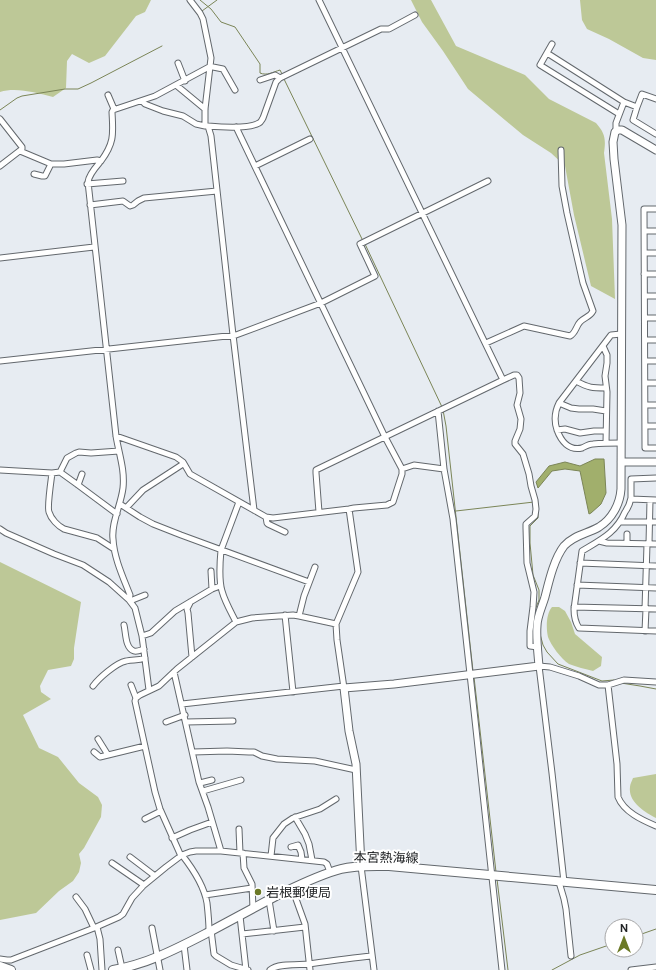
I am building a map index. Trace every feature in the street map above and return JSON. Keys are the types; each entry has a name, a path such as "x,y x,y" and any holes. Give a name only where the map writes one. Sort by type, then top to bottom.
{"main road":[{"name":"本宮熱海線","path":"113,970 158,957 308,880 343,868 361,866 390,866 656,890"},
{"path":"0,966 11,970"}],"street":[{"path":"190,0 200,13 204,24 211,58 205,109 206,126 211,136 254,510"},
{"path":"319,0 504,380"},
{"path":"142,101 145,104 163,111 183,116 196,124 236,128 252,125 261,122 276,82 280,78 381,29 389,29 415,15"},
{"path":"552,44 540,65 619,114"},
{"path":"547,53 624,102 637,107"},
{"path":"178,63 185,81"},
{"path":"114,109 155,96 209,67 223,69 235,90"},
{"path":"260,80 275,75 280,78"},
{"path":"176,86 205,109"},
{"path":"656,99 642,94 633,120 656,132"},
{"path":"108,95 114,109 112,110 113,138 107,153 88,179 87,184 116,436 122,468 123,483 120,504 112,534 114,549 130,595 130,600"},
{"path":"571,956 566,908 561,882 552,773 539,666 536,627 554,567 564,546 579,535 599,527 608,519 618,503 621,493 622,225 614,159 613,137 616,131 616,123 624,102"},
{"path":"0,119 22,147 20,151 0,166"},
{"path":"116,436 170,454 184,464 190,474 266,517 273,518 387,505 394,502 402,469 385,437 236,128"},
{"path":"616,131 619,129 622,130 656,150"},
{"path":"255,166 310,139"},
{"path":"486,343 524,326 570,336 573,335 580,322 591,316 593,311 582,283 567,213 561,182 561,150"},
{"path":"20,151 51,164 79,163 97,160 101,161"},
{"path":"34,174 45,176 51,164"},
{"path":"87,184 123,181"},
{"path":"0,361 236,335 321,303 375,276 360,244 488,181"},
{"path":"90,205 123,201 130,206 144,198 217,191"},
{"path":"656,209 644,209 645,448 656,448"},
{"path":"645,231 656,231"},
{"path":"0,258 94,247"},
{"path":"645,253 656,253"},
{"path":"644,274 656,274"},
{"path":"645,296 656,296"},
{"path":"645,318 656,318"},
{"path":"621,334 611,335 559,403 556,417 557,430 562,441 571,448 580,448 592,444 621,443"},
{"path":"645,340 656,340"},
{"path":"603,346 607,363 605,373 607,392 606,443"},
{"path":"645,361 656,361"},
{"path":"319,512 316,470 516,374 519,378 520,392 517,406 521,419 515,444 523,454 536,505 535,516 527,523 526,528 527,563 534,592 530,646 538,647"},
{"path":"576,381 586,387 606,388"},
{"path":"645,383 656,383"},
{"path":"559,403 571,408 593,408 606,411"},
{"path":"645,405 656,405"},
{"path":"441,409 444,469 453,519 502,970"},
{"path":"645,426 656,426"},
{"path":"557,430 565,429 580,433 606,431"},
{"path":"60,472 67,458 78,452 96,453 119,451"},
{"path":"621,462 656,462"},
{"path":"126,508 143,490 184,464"},
{"path":"402,469 414,466 444,469"},
{"path":"0,470 52,473 60,472 117,514"},
{"path":"52,473 48,511 52,518 64,529 97,538 114,549"},
{"path":"78,485 82,474"},
{"path":"656,478 631,479 631,499 621,522 599,541 582,551 574,607 575,618 579,628 656,631"},
{"path":"631,499 656,500"},
{"path":"645,631 650,500"},
{"path":"236,622 220,586 221,550 239,502"},
{"path":"120,504 153,524 309,582"},
{"path":"349,509 358,572 336,624 348,724 355,757 361,866 374,970"},
{"path":"266,517 268,524 285,532"},
{"path":"621,522 656,522"},
{"path":"0,529 54,554 83,565 102,577 130,600 135,608 142,636 149,690"},
{"path":"627,534 627,543"},
{"path":"599,541 607,543 656,544"},
{"path":"580,563 656,566"},
{"path":"299,616 315,567"},
{"path":"211,571 212,589"},
{"path":"577,585 656,588"},
{"path":"142,636 151,632 175,611 190,601 220,586"},
{"path":"130,600 145,595"},
{"path":"190,601 187,609 192,657"},
{"path":"574,607 656,609"},
{"path":"136,698 159,686 192,657 236,622 252,618 285,615 299,616 336,624"},
{"path":"285,615 293,692"},
{"path":"124,625 130,648 137,651 144,649"},
{"path":"93,686 100,678 124,661 145,658"},
{"path":"182,704 344,687 394,684 539,666 550,667 579,676 600,685 608,685 624,680 656,682"},
{"path":"174,672 202,791 221,851"},
{"path":"131,685 136,698 135,701 155,792 172,838 181,855 196,874 205,896 214,954 231,965 247,970 240,916"},
{"path":"608,685 617,764 618,797 631,813 656,826"},
{"path":"166,722 185,715"},
{"path":"186,722 233,721"},
{"path":"98,739 108,755"},
{"path":"94,752 100,757 145,746"},
{"path":"193,752 254,752 262,756 277,759 315,761 356,770"},
{"path":"200,783 212,780"},
{"path":"202,791 242,780"},
{"path":"271,856 273,838 284,824 295,817 320,809 336,799"},
{"path":"145,819 161,811"},
{"path":"295,817 309,844 312,860"},
{"path":"172,838 212,822"},
{"path":"239,829 244,868 252,888 252,909"},
{"path":"291,847 298,845 302,859"},
{"path":"0,959 11,960 96,927 122,915 132,898 144,885 181,855 190,852 221,851 326,862 330,872"},
{"path":"130,856 155,876"},
{"path":"112,863 144,885"},
{"path":"205,896 252,888"},
{"path":"292,888 305,927 310,970"},
{"path":"76,897 96,927 100,939 102,970"},
{"path":"269,900 274,931"},
{"path":"242,934 305,927"},
{"path":"152,928 160,970"},
{"path":"184,945 187,970"},
{"path":"118,950 122,968"},
{"path":"87,955 91,970"},
{"path":"270,970 279,966 310,964 372,956"},
{"path":"631,970 656,967"}],"shaded area":[{"path":"0,0 151,0 145,12 136,16 105,56 89,63 72,54 67,61 66,88 53,97 20,90 0,92"},
{"path":"411,0 431,0 456,46 525,75 549,99 596,123 601,130 605,140 604,153 612,219 615,299 591,286 574,215 565,166 551,153 523,135 468,89 422,22"},
{"path":"580,0 656,0 656,60 643,58 609,39 587,29 582,20"},
{"path":"595,459 604,459 606,493 601,504 591,513 589,514 580,471 565,469 552,471 538,488 536,482 549,466 565,462 580,466"},
{"path":"0,562 81,602 74,648 74,659 71,666 48,670 40,686 41,692 51,699 23,715 39,748 58,757 79,783 98,797 102,805 101,817 84,848 79,854 81,863 79,872 73,881 59,891 36,913 0,920"},
{"path":"552,607 559,607 565,611 575,634 602,657 601,666 593,671 578,667 566,662 560,655 551,644 547,633 548,617"},
{"path":"656,774 656,818 642,810 634,802 630,792 630,787 633,778"}],"waterway":[{"path":"200,0 211,9 221,22 235,27 260,64 260,73 268,74 280,70 282,74"},
{"path":"202,11 217,0"},
{"path":"0,110 22,96 65,89 78,89 162,46"},
{"path":"284,79 363,241"},
{"path":"365,244 442,407"},
{"path":"443,410 473,671"},
{"path":"456,511 534,502"},
{"path":"535,610 539,600 539,590 533,575 530,526 538,518 538,511"},
{"path":"540,634 547,652 558,664 602,681 614,680"},
{"path":"474,677 496,872"},
{"path":"621,683 656,689"},
{"path":"497,879 508,970"},
{"path":"644,933 656,929"},
{"path":"552,970 580,955 604,947"}],"place":[{"name":"岩根郵便局","path":"258,892"}]}
